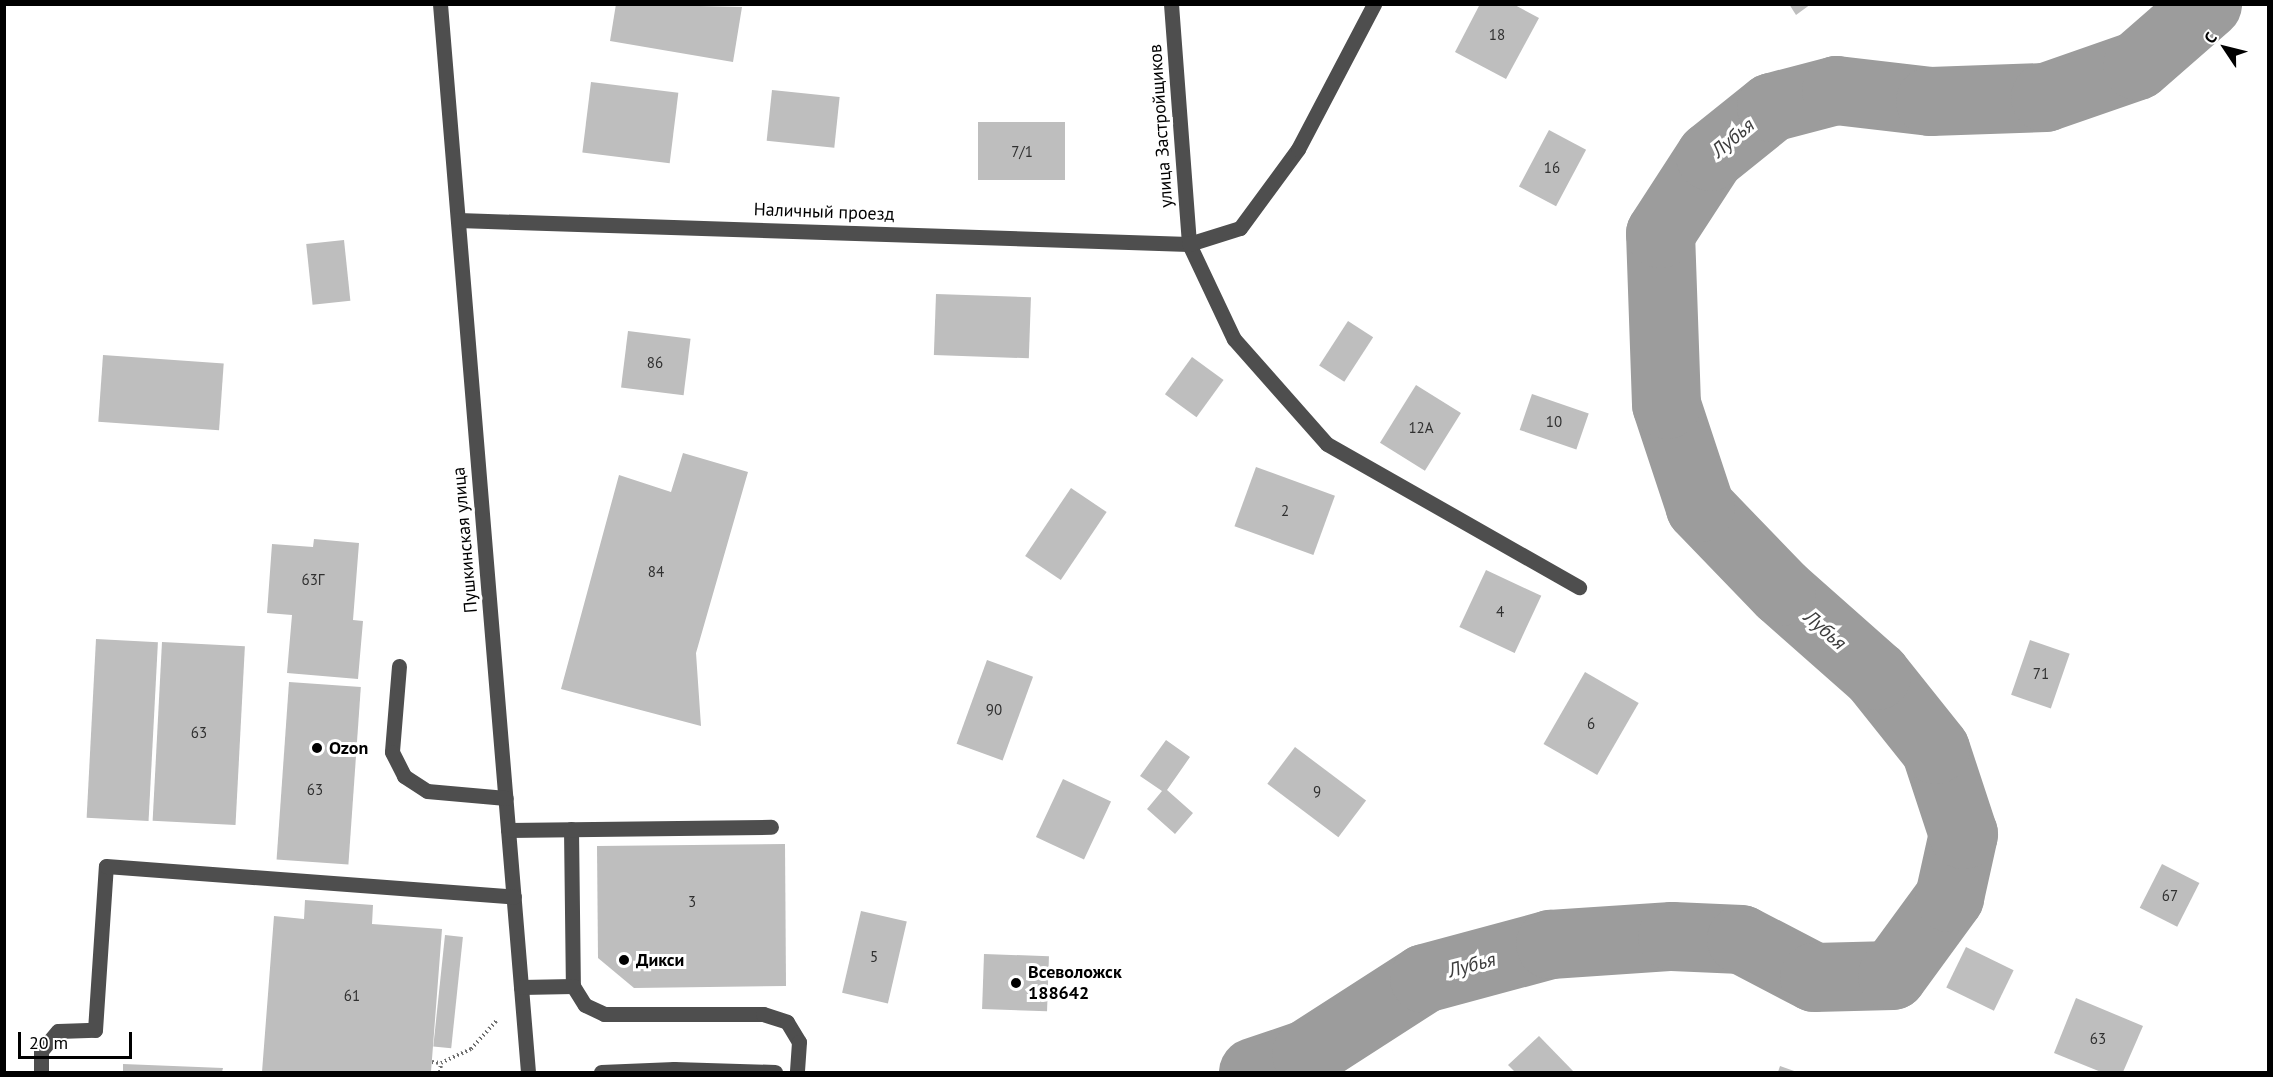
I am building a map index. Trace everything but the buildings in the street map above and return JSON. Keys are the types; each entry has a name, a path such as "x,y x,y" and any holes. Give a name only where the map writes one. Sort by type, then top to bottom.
{"street":[{"name":"Пушкинская улица","path":"440,4 528,1072"},
{"name":"улица Застройщиков","path":"1171,4 1189,244"},
{"name":"Наличный проезд","path":"458,220 1189,244 1240,228 1298,149 1374,4"},
{"path":"1189,244 1234,339 1327,444 1579,587"},
{"path":"399,666 392,752 404,776 427,791 506,798"},
{"path":"508,830 771,827"},
{"path":"571,829 573,986 585,1005 604,1014 771,1016 787,1022 799,1042 797,1072"},
{"path":"41,1072 41,1051 58,1031 95,1030 106,866 514,897"},
{"path":"521,987 573,986"},
{"path":"601,1072 775,1072"}],"path":[{"path":"432,1062 441,1063 471,1049 500,1018"},
{"path":"440,1072 441,1063"}],"waterway":[{"name":"Лубья","path":"1253,1072 1306,1054 1424,978 1550,944 1672,936 1741,939 1814,977 1892,975 1949,897 1963,834 1935,749 1876,675 1781,591 1700,507 1666,404 1660,233 1710,156 1771,107 1836,90 1930,101 2045,97 2137,65 2207,4"}],"place":[{"name":"Ozon","path":"317,748"},
{"name":"Дикси","path":"624,960"},
{"name":"Всеволожск 188642","path":"1016,983"}]}
